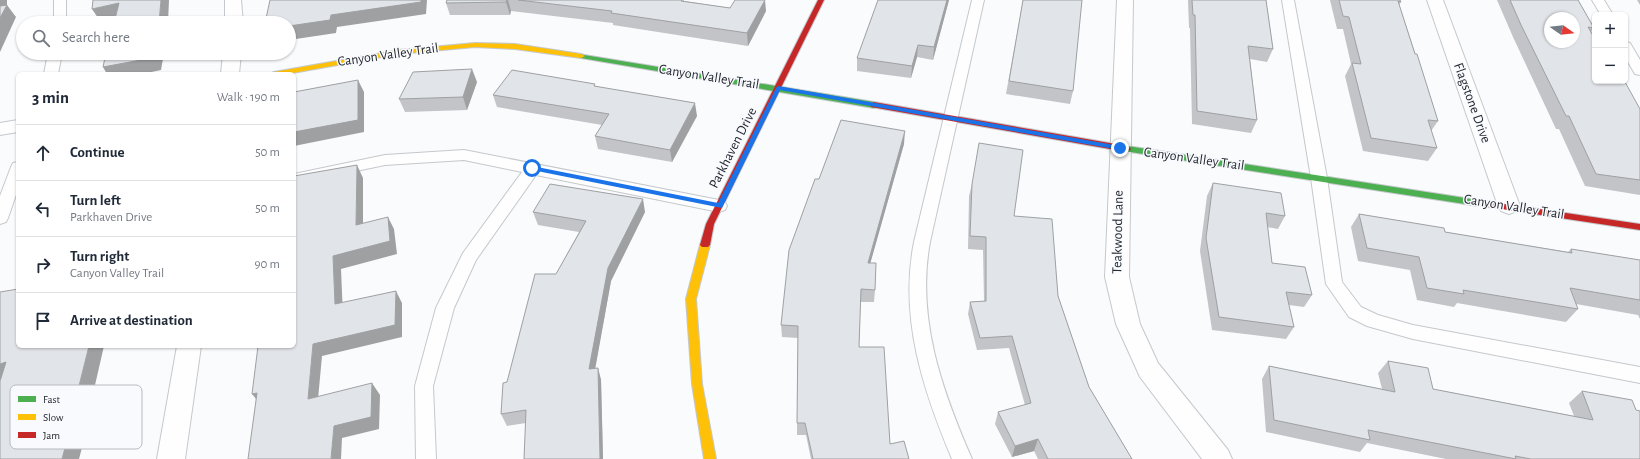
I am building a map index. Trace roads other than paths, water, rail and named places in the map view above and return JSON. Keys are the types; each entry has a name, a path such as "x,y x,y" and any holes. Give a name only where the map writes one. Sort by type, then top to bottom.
{"street":[{"name":"Parkhaven Drive","path":"710,459 697,384 691,298 710,224 821,0"},
{"name":"Teakwood Lane","path":"1125,0 1117,277 1128,324 1149,370 1218,459"},
{"name":"Flagstone Drive","path":"1435,0 1509,206"},
{"path":"235,16 237,1"},
{"name":"Canyon Valley Trail","path":"285,72 400,51 476,45 539,49 778,88 1120,148 1640,227"},
{"path":"230,72 231,60"},
{"path":"0,129 16,126"},
{"path":"171,459 189,348"}],"lane":[{"path":"60,0 60,16"},
{"path":"962,459 936,393 921,339 916,292 922,232 933,194 978,0"},
{"path":"1288,0 1334,284 1355,312 1373,321 1413,332 1640,375"},
{"path":"1598,0 1605,12"},
{"path":"1626,48 1640,71"},
{"path":"52,72 54,60"},
{"path":"296,179 385,160 464,155 720,206"},
{"path":"426,459 424,386 445,308 468,257 532,168"},
{"path":"0,218 16,173"}]}
